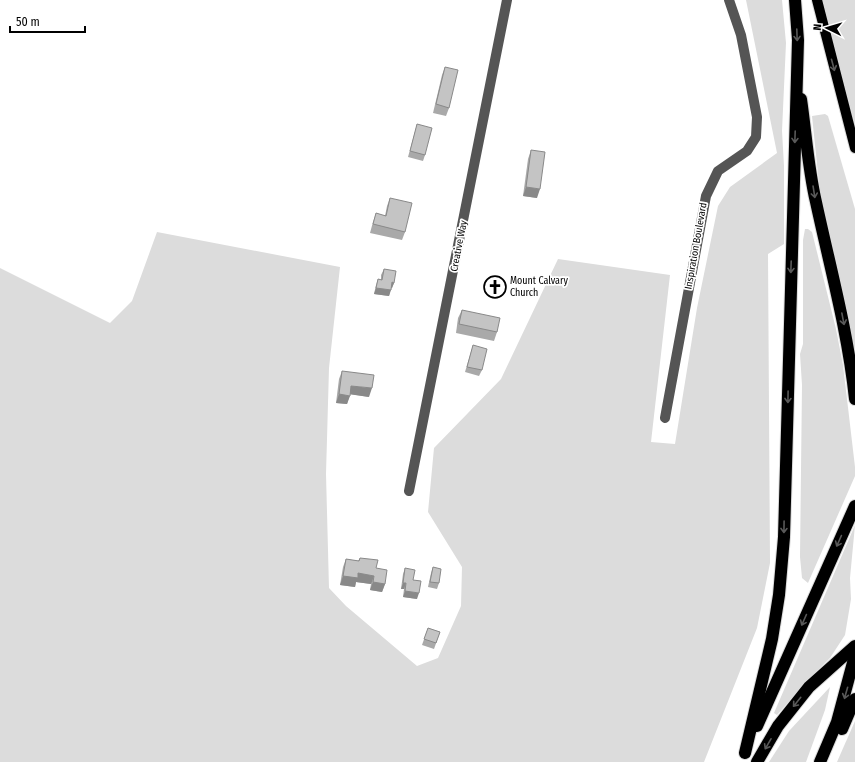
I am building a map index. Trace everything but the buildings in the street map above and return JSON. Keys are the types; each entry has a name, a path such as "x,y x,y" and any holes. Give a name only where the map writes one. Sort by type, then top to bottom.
{"highway":[{"path":"744,758 772,639 779,595 784,537 798,40 795,0"},
{"path":"796,70 815,201 840,306 855,399"},
{"path":"744,758 855,506"},
{"path":"757,762 778,726 809,687 855,646"},
{"path":"820,762 838,722 855,655"},
{"path":"828,762 855,699"}],"main road":[{"path":"817,0 855,148"}],"street":[{"name":"Creative Way","path":"409,491 507,0"},
{"name":"Inspiration Boulevard","path":"665,418 706,196 718,171 747,151 756,137 757,117 740,35 730,0"}],"shaded area":[{"path":"746,0 782,0 786,43 782,131 784,166 784,244 768,254 770,563 757,628 704,762 0,762 0,268 110,323 132,301 157,232 340,267 329,368 326,474 329,588 346,606 417,666 438,658 461,606 462,567 428,512 434,448 501,379 558,259 670,275 651,442 675,444 697,308 718,206 730,187 777,153"},
{"path":"821,0 855,0 855,124"},
{"path":"825,114 828,116 855,209 855,350 821,203 812,116"},
{"path":"805,229 812,232 836,329 843,365 855,467 855,476 808,583 802,578 800,557 802,385 800,354 803,344 803,240"},
{"path":"855,525 850,578 851,599 845,635 830,658 777,715 774,713"},
{"path":"830,687 825,710 806,762 769,762 789,731"},
{"path":"855,721 855,762 837,762"}],"place":[{"name":"Mount Calvary Church","path":"495,287"}]}
